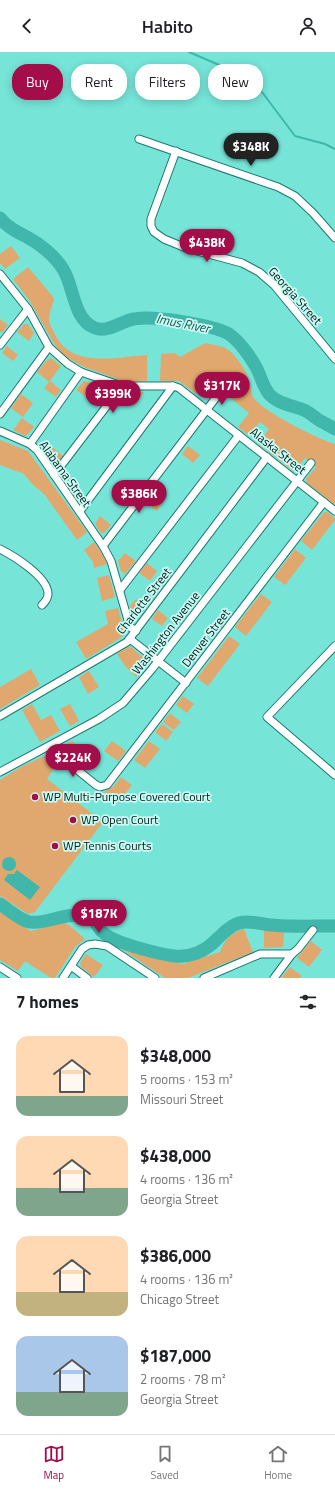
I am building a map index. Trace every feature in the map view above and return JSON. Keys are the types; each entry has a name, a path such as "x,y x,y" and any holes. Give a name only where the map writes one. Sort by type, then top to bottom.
{"street":[{"path":"139,138 278,187 296,196 335,238"},
{"name":"Georgia Street","path":"176,151 151,219 150,226 154,232 164,239 186,248 242,263 259,272 274,285 335,359"},
{"path":"1,277 28,310 49,346 61,359 81,372 122,386 173,386"},
{"path":"0,345 28,310"},
{"path":"0,414 49,346"},
{"path":"30,444 81,372"},
{"path":"54,475 122,386"},
{"path":"80,511 173,386"},
{"name":"Alaska Street","path":"173,386 183,390 335,511"},
{"path":"103,546 222,391"},
{"name":"Alabama Street","path":"0,431 30,444 37,450 80,511 111,561 130,627 136,631"},
{"path":"120,590 239,435"},
{"name":"Charlotte Street","path":"0,716 125,644 267,457"},
{"name":"Washington Avenue","path":"0,772 104,717 127,699 311,463"},
{"name":"Denver Street","path":"48,747 96,785 104,787 110,782 324,502"},
{"path":"0,549 24,564 44,582 48,593 46,600 42,605"},
{"path":"130,639 186,682"},
{"path":"335,646 267,717 335,775"},
{"path":"274,978 313,930"},
{"path":"63,978 82,949 88,945 101,944 107,946 155,978"},
{"path":"204,978 260,954 292,954"},
{"path":"70,966 87,978"},
{"path":"0,967 17,978"},
{"path":"224,978 225,969"}],"shaded area":[{"path":"11,246 20,258 5,269 0,263 0,254"},
{"path":"28,267 54,298 49,322 62,345 83,357 108,358 147,355 147,381 126,382 84,367 66,357 55,345 29,300 13,279"},
{"path":"0,319 8,325 2,333 0,331"},
{"path":"24,324 28,324 34,333 29,341 17,332"},
{"path":"205,343 223,347 236,357 246,372 253,397 267,410 316,437 335,444 335,505 307,483 306,479 316,467 305,458 293,471 258,443 269,429 260,422 248,435 238,427 249,413 208,380 196,394 179,381 160,381 161,354 175,353 180,357"},
{"path":"7,346 18,355 13,361 2,353"},
{"path":"51,358 61,366 50,381 61,390 56,397 44,388 49,382 37,372 47,360"},
{"path":"84,381 98,384 88,398 76,390"},
{"path":"144,392 134,406 122,397 125,393"},
{"path":"21,394 33,403 23,417 11,408"},
{"path":"22,418 34,427 25,436 13,430"},
{"path":"0,440 28,451 87,532 77,540 45,495 32,484 24,474 0,465"},
{"path":"188,446 200,455 193,463 182,454"},
{"path":"52,447 63,456 58,464 54,465 46,455"},
{"path":"150,495 162,504 157,511 145,502"},
{"path":"324,512 327,512 335,518 335,520 312,550 301,541"},
{"path":"100,516 111,525 104,533 101,533 95,524"},
{"path":"94,542 107,564 94,568 93,562 84,550"},
{"path":"295,549 306,558 285,585 274,577"},
{"path":"125,553 136,561 125,574 121,571 118,561"},
{"path":"147,563 157,571 150,581 139,573"},
{"path":"109,575 115,597 102,601 97,578"},
{"path":"261,594 272,602 246,636 235,627"},
{"path":"136,599 145,606 137,618 134,618 130,606"},
{"path":"118,608 124,631 122,637 86,659 76,642 108,624 105,611"},
{"path":"158,610 168,618 162,626 152,619"},
{"path":"229,636 240,644 208,686 197,678"},
{"path":"128,647 131,647 148,662 136,677 125,666 117,654"},
{"path":"31,669 40,685 0,709 0,687"},
{"path":"89,671 99,687 88,694 79,677"},
{"path":"183,696 194,704 187,713 176,705"},
{"path":"32,704 41,720 51,715 60,731 40,742 22,710"},
{"path":"70,704 79,721 70,726 60,709"},
{"path":"170,713 181,722 174,730 163,722"},
{"path":"162,724 173,732 166,741 155,732"},
{"path":"72,741 80,748 72,759 61,750 62,746"},
{"path":"112,741 126,751 118,761 104,751"},
{"path":"149,741 160,749 145,768 134,760"},
{"path":"44,756 51,756 58,762 47,779 103,822 35,912 28,914 0,896 0,780 21,767"},
{"path":"121,777 132,785 118,803 104,792 114,786"},
{"path":"0,912 31,931 64,922 85,939 75,947 55,978 51,978 25,961 18,971 0,960"},
{"path":"244,929 253,952 188,978 165,978 107,939 148,957 183,964 220,952 229,937"},
{"path":"264,931 284,931 283,947 264,948"},
{"path":"311,941 322,950 309,967 297,958"},
{"path":"86,954 103,965 94,977 81,967 80,963"},
{"path":"290,967 302,976 300,978 281,978"}],"water":[{"path":"9,857 14,859 16,864 14,869 9,871 4,869 2,864 4,859"},
{"path":"17,870 40,887 30,900 4,880 8,874 14,874"}],"waterway":[{"path":"189,52 245,76 262,92 295,136 325,144 335,149"},
{"name":"Imus River","path":"0,218 12,229 32,240 52,255 67,276 78,310 82,318 88,324 95,328 105,329 129,320 155,318 197,324 229,334 251,358 269,394 281,402 306,411 335,429"},
{"path":"0,904 18,917 29,922 41,922 76,915 88,917 92,919 105,934 118,941 148,951 174,956 186,956 197,953 208,947 229,928 235,924 243,922 287,926 335,926"}],"place":[{"name":"WP Multi-Purpose Covered Court","path":"35,797"},
{"name":"WP Open Court","path":"73,820"},
{"name":"WP Tennis Courts","path":"55,846"}]}
